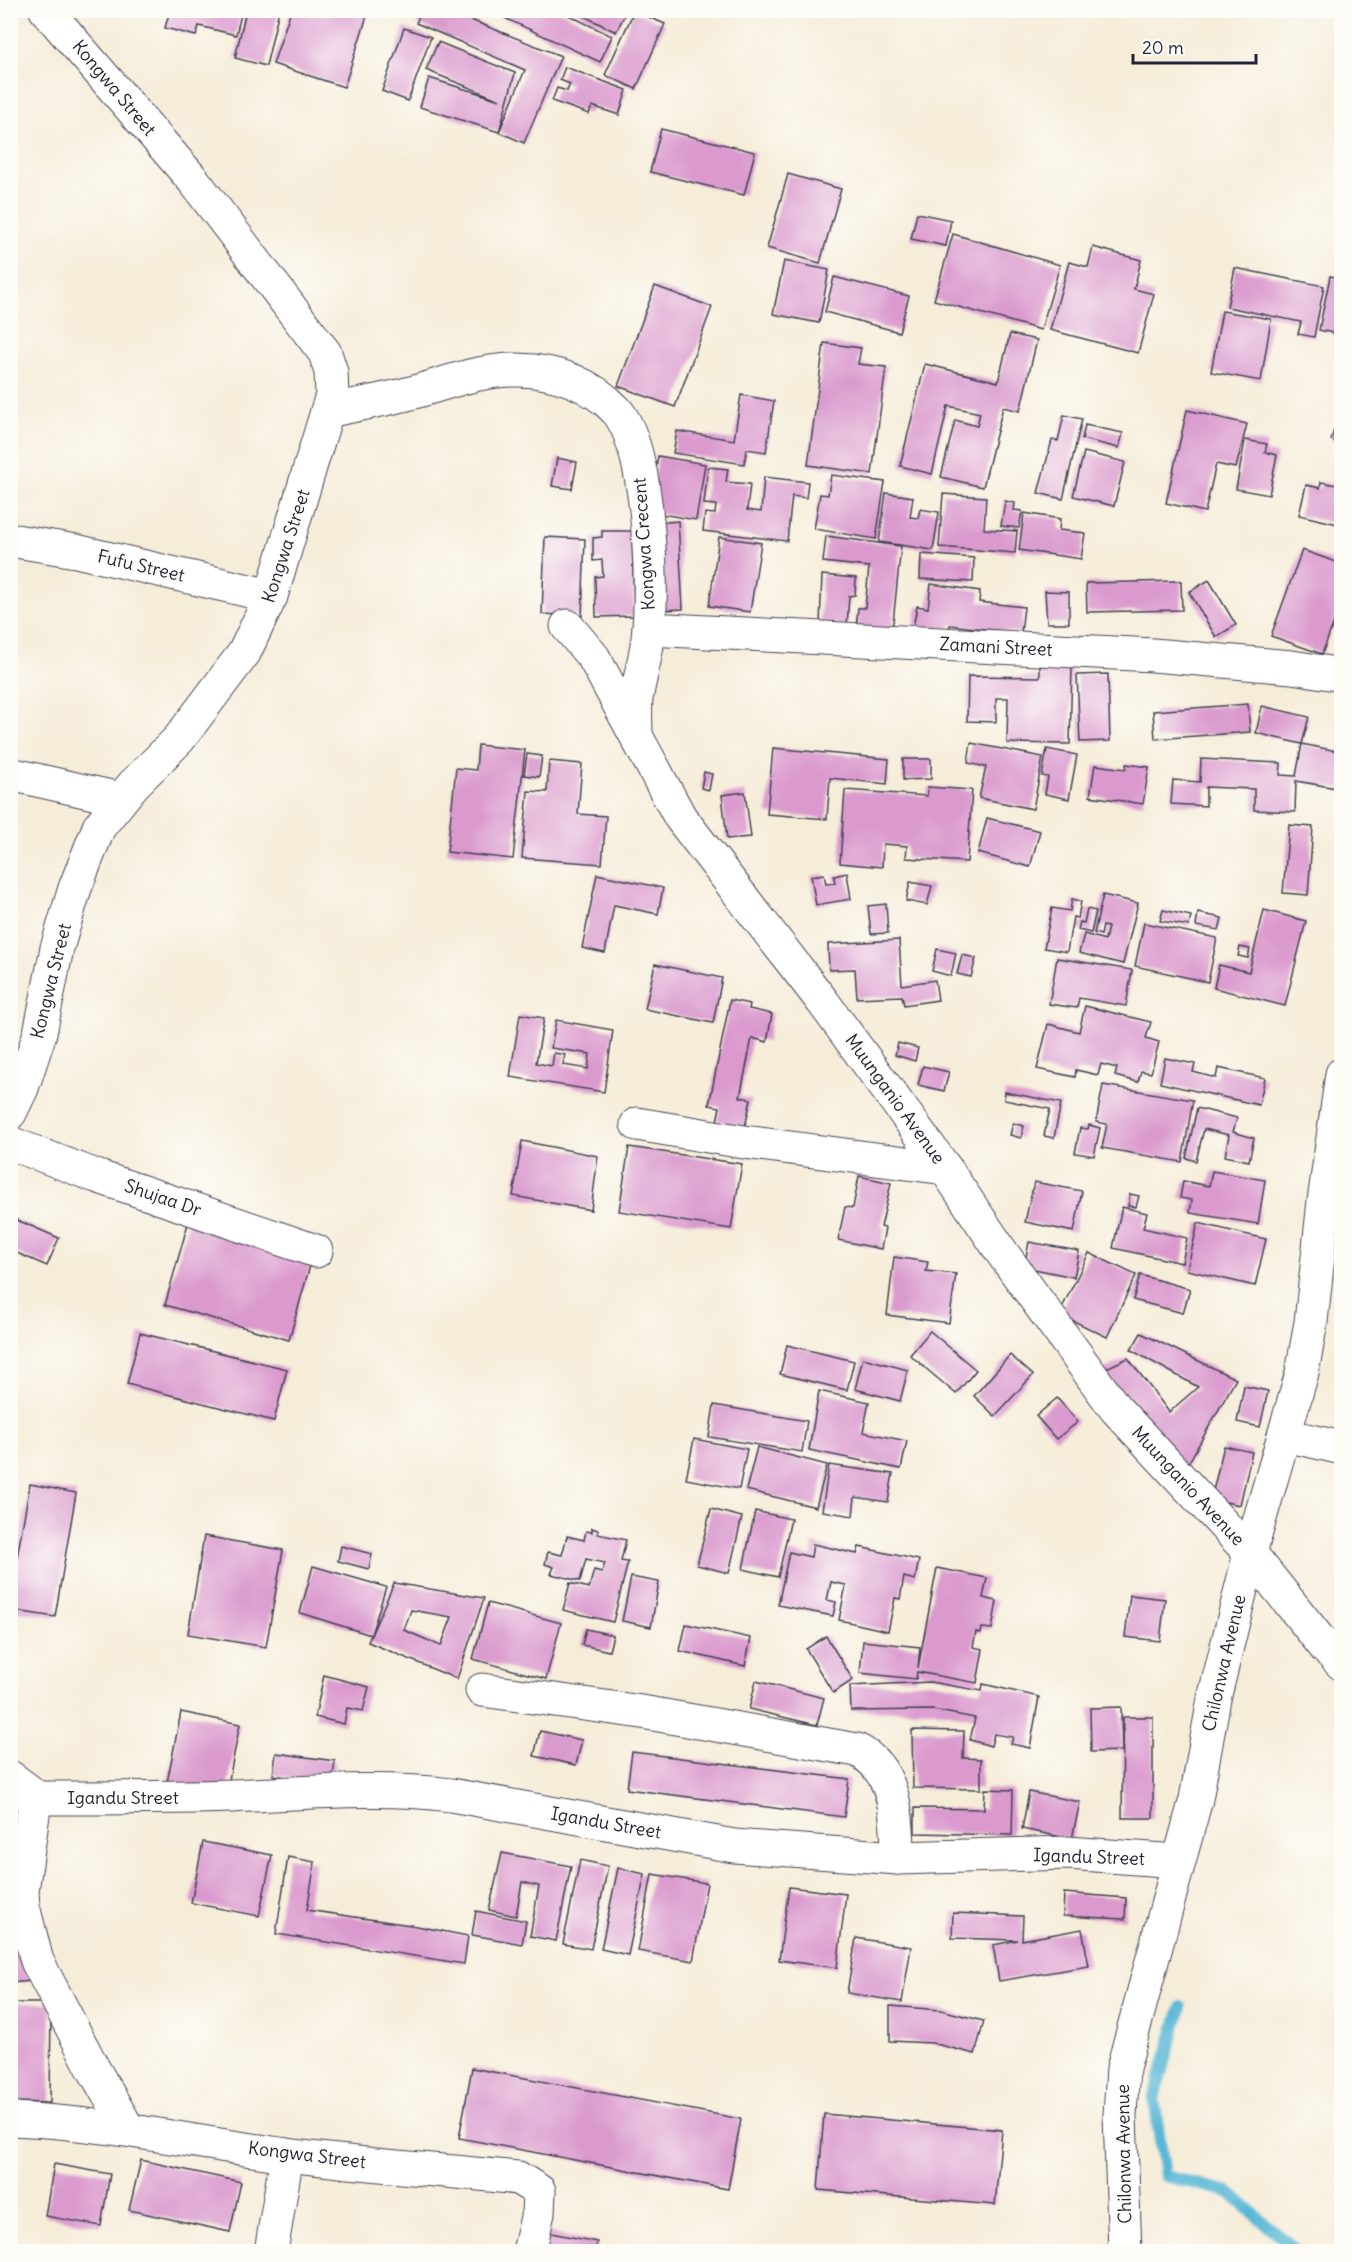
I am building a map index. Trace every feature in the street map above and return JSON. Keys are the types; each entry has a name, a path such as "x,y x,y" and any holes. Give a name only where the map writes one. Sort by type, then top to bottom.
{"street":[{"name":"Kongwa Street","path":"10,1113 22,1088 40,1033 57,948 75,888 99,827 120,800 179,739 244,652 271,596 332,395 331,372 325,353 194,181 46,10"},
{"name":"Kongwa Crecent","path":"327,411 404,395 446,381 486,372 518,370 566,376 590,389 617,411 631,436 639,469 646,525 650,592 649,629 636,701 636,735"},
{"name":"Fufu Street","path":"10,540 76,551 271,596"},
{"name":"Muunganio Avenue","path":"567,626 594,658 680,817 823,1002 945,1168 1003,1254 1115,1408 1250,1553 1339,1660"},
{"name":"Zamani Street","path":"649,629 1153,655 1341,675"},
{"path":"10,774 120,800"},
{"name":"Chilonwa Avenue","path":"1125,2252 1120,2115 1123,2068 1196,1799 1214,1699 1250,1553 1302,1373 1311,1322 1341,1074"},
{"path":"637,1124 744,1142 945,1168"},
{"name":"Shujaa Dr","path":"10,1143 96,1176 316,1251"},
{"path":"1285,1435 1341,1448"},
{"path":"482,1690 642,1712 857,1750 877,1764 892,1795 898,1829 898,1858"},
{"path":"22,1788 34,1817 22,1891 23,1906 37,1960 93,2068 128,2129"},
{"name":"Igandu Street","path":"22,1788 164,1798 358,1789 415,1791 452,1795 735,1846 898,1858 1068,1853 1179,1861"},
{"name":"Kongwa Street","path":"10,2119 52,2120 128,2129 286,2155 518,2178 539,2191 538,2213 529,2252"},
{"path":"271,2252 286,2155"}],"building":[{"path":"170,10 242,10 236,35 199,26 196,36 165,28"},
{"path":"246,10 279,10 266,66 235,58"},
{"path":"291,10 369,10 344,87 273,64"},
{"path":"422,10 464,10 461,16 561,56 524,143 499,132 525,70 416,23"},
{"path":"495,10 558,10 612,36 600,62 494,13"},
{"path":"572,10 627,10 616,32"},
{"path":"634,11 665,24 636,89 605,75"},
{"path":"404,28 431,37 408,101 382,91"},
{"path":"438,42 515,73 499,132 420,107 429,78 500,100 426,70"},
{"path":"565,67 627,90 619,115 592,106 589,114 552,101 557,88 567,91 570,84 560,80"},
{"path":"661,129 755,152 744,195 650,172"},
{"path":"788,174 841,189 820,263 767,248"},
{"path":"917,213 951,220 946,246 911,239"},
{"path":"953,234 1060,265 1041,330 934,300"},
{"path":"1093,247 1141,260 1134,289 1154,294 1138,353 1050,330 1069,262 1088,267"},
{"path":"784,261 829,270 819,323 773,314"},
{"path":"1235,268 1324,286 1314,337 1298,334 1301,322 1227,307"},
{"path":"1330,276 1342,278 1342,335 1319,330"},
{"path":"834,277 909,296 899,332 825,312"},
{"path":"655,286 712,307 675,407 618,386"},
{"path":"1222,311 1271,319 1261,381 1211,372"},
{"path":"1010,334 1037,340 1020,411 1003,407 983,487 941,477 955,420 977,426 980,413 948,406 932,474 900,466 925,364 998,382"},
{"path":"824,343 861,348 858,364 886,367 872,474 808,465"},
{"path":"741,395 774,401 766,452 747,449 744,464 673,453 677,431 734,440"},
{"path":"1187,410 1247,424 1236,468 1216,464 1205,512 1166,503"},
{"path":"1064,415 1082,419 1063,499 1038,493 1052,440 1058,441"},
{"path":"1338,417 1342,418 1342,443 1331,440"},
{"path":"1085,425 1123,433 1119,448 1082,439"},
{"path":"1245,440 1267,444 1265,452 1277,455 1269,495 1236,489"},
{"path":"1084,452 1125,462 1114,506 1073,496"},
{"path":"658,456 705,464 696,520 649,512"},
{"path":"557,458 577,462 572,489 552,486"},
{"path":"708,467 728,469 726,482 750,484 747,510 761,512 764,477 808,482 806,498 792,496 787,541 703,531 705,513 715,514 716,505 704,504"},
{"path":"831,475 885,482 876,539 814,529 820,494 828,495"},
{"path":"1321,482 1342,486 1342,525 1299,515 1306,485 1320,488"},
{"path":"886,493 913,497 910,517 918,518 920,509 939,512 933,550 879,542"},
{"path":"943,494 986,497 984,529 1017,531 1015,553 939,547"},
{"path":"1005,501 1015,503 1014,510 1022,511 1019,528 1001,526"},
{"path":"1024,513 1060,519 1059,530 1085,533 1081,559 1019,550"},
{"path":"678,521 683,609 662,610 656,523"},
{"path":"602,531 632,531 634,616 596,617 595,577 603,576 602,560 593,561 593,538 602,537"},
{"path":"826,536 901,546 892,632 856,628 858,608 865,608 869,567 823,562"},
{"path":"545,537 585,539 582,616 542,614"},
{"path":"719,537 761,543 750,612 709,606"},
{"path":"1302,550 1342,564 1342,600 1322,654 1271,636"},
{"path":"921,554 974,558 973,582 920,579"},
{"path":"822,575 856,578 855,595 849,596 847,626 820,624"},
{"path":"1209,580 1236,625 1216,637 1189,592"},
{"path":"1181,581 1182,610 1087,612 1086,583"},
{"path":"931,584 980,591 979,602 1024,607 1021,633 950,625 948,634 913,628 917,606 928,608"},
{"path":"1045,591 1069,592 1069,623 1047,623"},
{"path":"1040,666 1072,666 1070,744 1007,743 1008,698 996,698 996,722 967,721 968,676 1040,677"},
{"path":"1108,674 1110,741 1080,742 1077,675"},
{"path":"1248,704 1250,732 1155,739 1153,711"},
{"path":"1262,706 1309,717 1302,744 1256,733"},
{"path":"971,743 1043,757 1033,809 979,798 986,767 968,763"},
{"path":"1302,744 1342,752 1342,789 1296,781 1295,812 1254,810 1254,789 1206,787 1206,806 1171,804 1173,780 1200,782 1201,759 1281,763 1280,775 1296,776"},
{"path":"478,745 525,750 513,859 447,852 456,768 476,770"},
{"path":"773,748 889,759 887,784 830,778 827,819 767,814"},
{"path":"1047,749 1077,755 1069,799 1045,794 1048,777 1042,776"},
{"path":"527,754 542,756 539,777 524,775"},
{"path":"903,759 931,759 931,779 903,780"},
{"path":"549,761 582,764 578,814 606,816 602,864 522,858 528,791 547,792"},
{"path":"1126,764 1149,767 1143,804 1090,796 1095,765 1126,769"},
{"path":"704,772 712,774 709,790 701,788"},
{"path":"928,787 972,790 967,862 906,858 907,846 883,844 882,867 840,863 845,790 927,796"},
{"path":"745,792 751,837 727,839 722,795"},
{"path":"987,818 1040,831 1030,867 978,853"},
{"path":"1289,825 1313,827 1308,895 1283,893"},
{"path":"847,873 851,899 816,905 811,876 824,874 826,884 835,883 834,876"},
{"path":"597,874 663,888 658,914 614,905 605,953 582,948"},
{"path":"910,882 932,886 927,905 906,901"},
{"path":"1103,895 1138,903 1123,964 1079,953 1084,934 1105,940 1108,927 1103,926 1101,935 1094,933"},
{"path":"1072,899 1081,901 1078,918 1073,917 1067,952 1044,948 1052,908 1070,911"},
{"path":"886,904 888,933 871,934 868,906"},
{"path":"1087,909 1096,911 1091,933 1078,930 1080,922 1084,923"},
{"path":"1163,910 1191,916 1189,926 1160,921"},
{"path":"1264,910 1306,921 1285,1006 1214,988 1219,965 1249,972"},
{"path":"1198,913 1222,918 1219,930 1196,926"},
{"path":"1144,923 1217,938 1208,982 1135,966"},
{"path":"899,940 902,985 935,980 938,1000 904,1005 902,996 857,998 855,969 829,970 828,944"},
{"path":"1240,947 1250,949 1248,958 1238,956"},
{"path":"937,949 956,953 951,976 932,971"},
{"path":"962,955 976,958 971,977 957,974"},
{"path":"1057,958 1132,970 1126,1006 1079,998 1077,1008 1049,1004"},
{"path":"655,964 722,978 713,1023 645,1009"},
{"path":"730,1000 750,1004 749,1009 772,1014 767,1042 752,1038 740,1097 751,1099 745,1127 717,1121 720,1107 709,1105"},
{"path":"1085,1006 1151,1022 1146,1038 1159,1042 1151,1073 1141,1071 1138,1082 1115,1076 1117,1068 1101,1064 1098,1075 1076,1070 1075,1077 1037,1069 1048,1024 1079,1032"},
{"path":"520,1014 544,1018 536,1063 552,1066 554,1053 565,1055 563,1065 588,1069 590,1054 551,1048 556,1020 613,1030 604,1092 510,1077"},
{"path":"898,1043 918,1048 915,1061 895,1055"},
{"path":"1165,1058 1195,1064 1193,1072 1216,1078 1218,1068 1265,1078 1259,1105 1160,1083"},
{"path":"923,1066 949,1072 944,1091 918,1085"},
{"path":"1103,1085 1193,1100 1182,1162 1102,1148 1107,1124 1096,1122"},
{"path":"1005,1092 1061,1103 1054,1138 1044,1136 1050,1109 1004,1100"},
{"path":"1197,1108 1237,1118 1233,1132 1254,1138 1249,1161 1225,1156 1229,1135 1204,1129 1196,1161 1186,1158"},
{"path":"1013,1123 1024,1126 1021,1138 1010,1135"},
{"path":"1089,1125 1100,1128 1094,1156 1075,1153 1080,1128 1088,1129"},
{"path":"522,1141 598,1156 591,1210 513,1196"},
{"path":"629,1147 742,1164 731,1229 619,1211"},
{"path":"1212,1171 1265,1180 1258,1224 1190,1213 1192,1200 1180,1198 1183,1181 1209,1186"},
{"path":"859,1176 891,1183 881,1227 885,1228 881,1249 838,1240 845,1207 853,1208"},
{"path":"1034,1182 1082,1191 1074,1232 1025,1222"},
{"path":"1130,1194 1139,1196 1136,1207 1128,1206"},
{"path":"1122,1207 1147,1213 1143,1228 1187,1238 1182,1263 1113,1248"},
{"path":"191,1213 315,1248 289,1340 165,1305"},
{"path":"10,1217 59,1238 47,1266 10,1250"},
{"path":"1198,1223 1266,1239 1255,1286 1187,1270"},
{"path":"1029,1242 1079,1251 1074,1277 1024,1267"},
{"path":"1089,1253 1136,1275 1107,1337 1059,1314"},
{"path":"894,1257 928,1262 926,1271 956,1274 949,1323 887,1315"},
{"path":"1140,1275 1190,1289 1183,1313 1133,1300"},
{"path":"930,1331 976,1370 956,1394 910,1355"},
{"path":"140,1333 287,1369 274,1421 127,1384"},
{"path":"1141,1333 1236,1379 1185,1469 1100,1371 1128,1358 1169,1412 1198,1387 1131,1350"},
{"path":"787,1345 854,1361 847,1390 780,1374"},
{"path":"1010,1355 1033,1375 995,1416 974,1396"},
{"path":"863,1358 908,1370 900,1401 855,1389"},
{"path":"1244,1386 1268,1391 1260,1427 1237,1422"},
{"path":"819,1391 869,1402 863,1432 907,1441 901,1469 809,1450"},
{"path":"1057,1398 1078,1422 1056,1439 1036,1416"},
{"path":"714,1405 807,1421 802,1452 709,1437"},
{"path":"694,1439 747,1449 739,1489 686,1479"},
{"path":"1224,1446 1252,1452 1240,1505 1211,1499"},
{"path":"757,1447 827,1465 816,1507 746,1490"},
{"path":"829,1465 893,1474 888,1502 855,1497 853,1516 822,1511"},
{"path":"30,1484 76,1493 55,1617 10,1610 10,1597"},
{"path":"711,1509 742,1517 729,1573 697,1565"},
{"path":"755,1511 791,1519 778,1577 743,1569"},
{"path":"592,1528 598,1530 598,1534 626,1540 621,1561 628,1562 613,1622 563,1610 570,1583 589,1588 594,1570 602,1572 605,1563 586,1559 580,1581 551,1574 554,1567 545,1564 548,1552 562,1555 567,1536 584,1540 586,1531 592,1532"},
{"path":"204,1536 283,1550 266,1647 188,1634"},
{"path":"813,1544 857,1554 859,1547 919,1560 915,1580 904,1577 900,1599 895,1598 888,1631 839,1620 846,1585 831,1582 827,1600 836,1602 833,1616 778,1605 789,1552 811,1557"},
{"path":"341,1546 372,1554 369,1569 338,1561"},
{"path":"313,1566 386,1587 371,1635 300,1613"},
{"path":"937,1568 987,1578 983,1598 997,1601 992,1629 982,1628 981,1633 976,1632 973,1647 983,1649 977,1683 917,1672 916,1679 860,1673 863,1641 920,1647 918,1668"},
{"path":"631,1577 659,1582 651,1627 622,1621"},
{"path":"394,1583 484,1598 457,1679 368,1642","holes":["411,1610 452,1617 441,1646 404,1630"]},
{"path":"1130,1595 1165,1599 1160,1641 1125,1637"},
{"path":"488,1603 561,1623 546,1679 473,1659"},
{"path":"686,1624 751,1638 745,1666 680,1651"},
{"path":"586,1629 613,1635 609,1651 582,1645"},
{"path":"826,1636 853,1680 833,1693 806,1649"},
{"path":"324,1675 369,1687 363,1711 347,1708 344,1724 315,1717"},
{"path":"756,1681 824,1698 817,1725 749,1709"},
{"path":"930,1682 982,1691 983,1684 1039,1697 1030,1748 1011,1744 1013,1737 994,1734 991,1746 970,1740 975,1718 933,1710 851,1711 850,1686"},
{"path":"1121,1707 1122,1751 1091,1752 1090,1708"},
{"path":"181,1712 240,1724 223,1810 164,1798"},
{"path":"1123,1717 1153,1717 1153,1818 1122,1818"},
{"path":"912,1730 964,1731 963,1758 981,1759 981,1789 913,1788"},
{"path":"540,1731 582,1740 576,1765 534,1756"},
{"path":"632,1752 849,1779 844,1817 627,1789"},
{"path":"276,1753 335,1761 332,1784 273,1775"},
{"path":"985,1789 1013,1790 1012,1835 915,1833 915,1808 984,1809"},
{"path":"1029,1792 1080,1802 1072,1839 1022,1829"},
{"path":"203,1842 272,1855 259,1916 191,1903"},
{"path":"502,1853 571,1866 556,1941 530,1936 539,1886 522,1882 516,1916 489,1910"},
{"path":"288,1857 315,1862 307,1910 468,1936 464,1964 276,1934"},
{"path":"580,1860 608,1866 591,1949 563,1944"},
{"path":"618,1868 645,1874 628,1955 601,1949"},
{"path":"652,1874 707,1883 693,1961 638,1951"},
{"path":"789,1887 846,1894 837,1968 779,1960"},
{"path":"1064,1893 1126,1898 1125,1919 1063,1916"},
{"path":"10,1902 30,1981 10,1983"},
{"path":"476,1911 526,1921 522,1944 472,1935"},
{"path":"953,1913 1023,1916 1022,1940 1082,1929 1089,1966 999,1981 993,1945 1018,1940 952,1938"},
{"path":"856,1938 911,1947 902,2002 847,1993"},
{"path":"10,2003 51,2003 50,2103 10,2102"},
{"path":"890,2006 941,2010 984,2021 975,2054 932,2043 890,2041"},
{"path":"472,2068 741,2119 728,2189 459,2138"},
{"path":"824,2114 1002,2130 995,2205 818,2190"},
{"path":"141,2160 241,2182 230,2232 129,2210"},
{"path":"54,2164 110,2174 101,2226 45,2216"},
{"path":"541,2231 597,2242 595,2252 536,2252"}],"waterway":[{"path":"1181,2007 1154,2098 1165,2176 1229,2192 1298,2252"}]}
